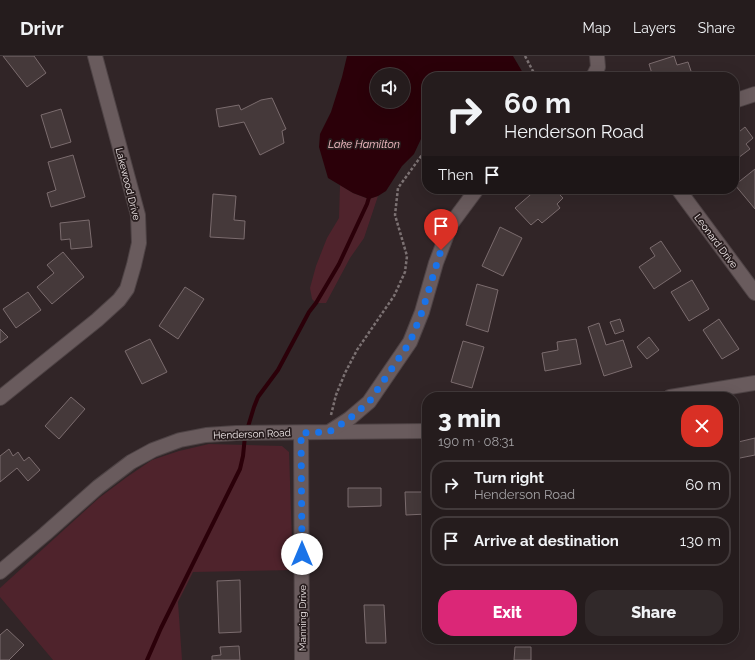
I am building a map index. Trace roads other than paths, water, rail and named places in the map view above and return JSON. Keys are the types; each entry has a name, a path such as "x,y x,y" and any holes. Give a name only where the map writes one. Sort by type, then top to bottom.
{"street":[{"name":"Lakewood Drive","path":"0,398 98,320 119,300 126,289 134,265 139,243 138,215 95,56"},
{"path":"596,72 598,67 597,56"},
{"path":"739,99 755,94"},
{"path":"329,432 349,419 369,402 410,342 422,312 436,263 451,224 473,194"},
{"name":"Leonard Drive","path":"682,194 755,293"},
{"path":"700,392 755,383"},
{"name":"Henderson Road","path":"0,572 98,487 131,462 152,450 180,440 206,435 236,433 422,431"},
{"name":"Manning Drive","path":"301,433 302,660"}],"water":[{"name":"Lake Hamilton","path":"347,56 513,56 522,72 422,72 422,137 414,154 402,166 386,191 369,199 353,193 328,178 319,147 320,134 331,112"}],"waterway":[{"path":"247,430 258,397 278,370 309,312 339,264 367,204 370,194"},
{"path":"147,660 161,628 240,469 245,436"}]}
